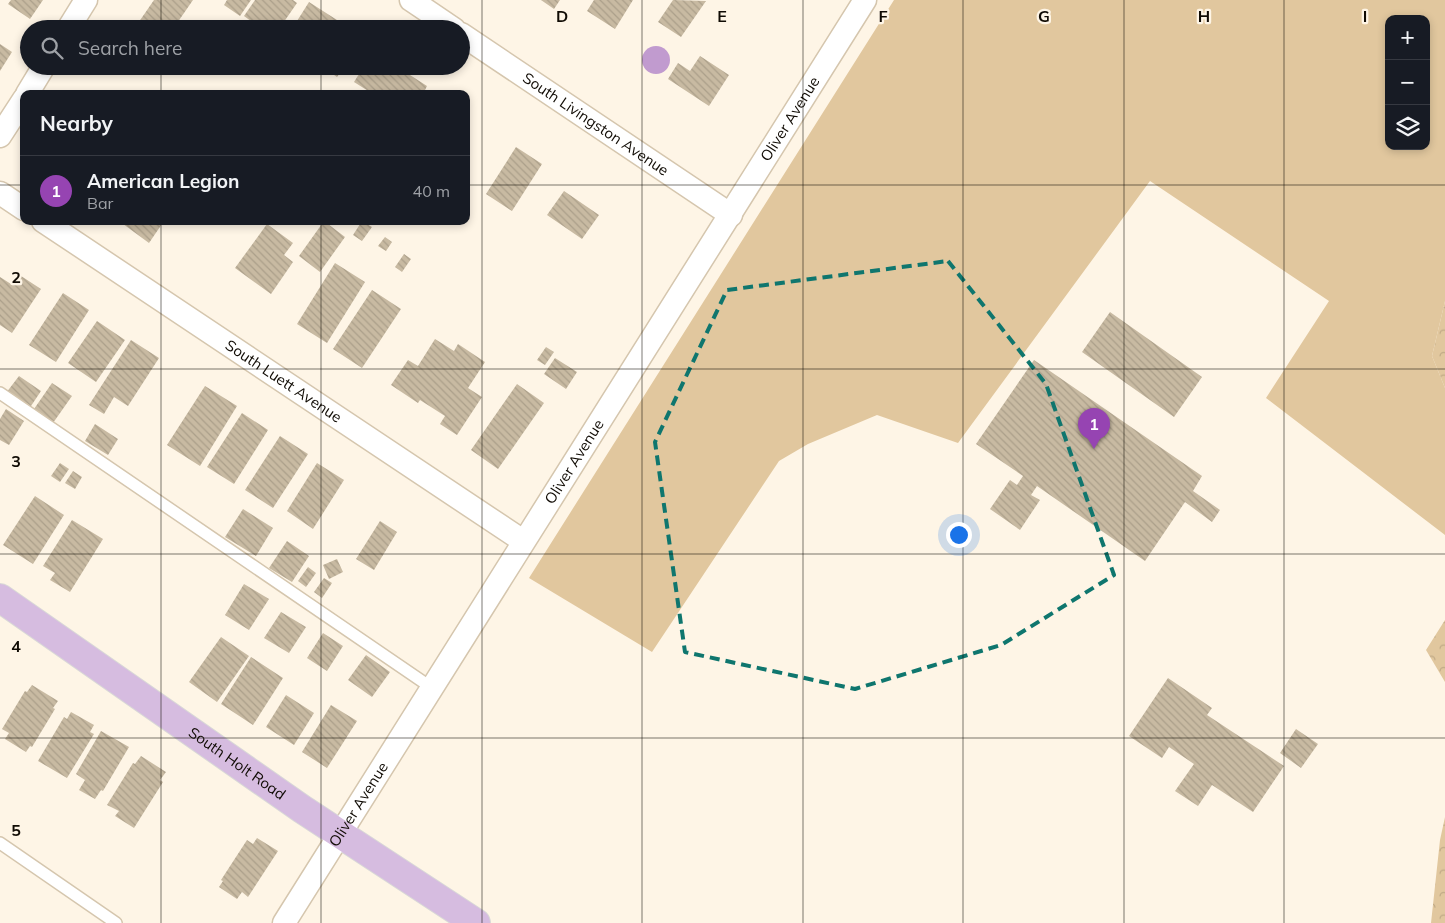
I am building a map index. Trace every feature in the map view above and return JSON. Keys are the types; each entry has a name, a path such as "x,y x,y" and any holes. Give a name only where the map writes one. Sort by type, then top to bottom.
{"main road":[{"name":"South Holt Road","path":"0,598 342,835 476,923"}],"street":[{"path":"74,20 86,0"},
{"path":"412,0 441,20"},
{"name":"Oliver Avenue","path":"284,923 342,835 523,541 731,215 865,0"},
{"name":"South Livingston Avenue","path":"470,40 731,215"},
{"path":"29,90 39,75"},
{"path":"0,136 20,105"},
{"path":"0,193 20,206"},
{"name":"South Luett Avenue","path":"49,225 523,541"}],"lane":[{"path":"0,393 432,688"},
{"path":"0,843 116,923"}],"highlighted area":[{"path":"948,261 1046,384 1114,575 1001,645 855,689 685,652 655,442 727,290"}],"green space":[{"path":"894,0 1445,0 1445,301 1432,356 1445,388 1445,535 1266,398 1329,301 1150,181 958,443 877,415 808,444 779,461 652,652 529,578"},
{"path":"1445,301 1445,388 1432,356"},
{"path":"1445,620 1445,682 1426,650"},
{"path":"1445,817 1445,923 1431,923 1440,840"}],"shaded area":[{"path":"656,46 666,50 670,60 666,70 656,74 646,70 642,60 646,50"}],"building":[{"path":"11,0 43,0 30,19 8,4"},
{"path":"154,0 193,0 179,20 140,20"},
{"path":"227,0 251,0 240,16 224,5"},
{"path":"255,0 293,0 297,3 285,20 250,20 244,16"},
{"path":"541,0 560,0 554,9"},
{"path":"594,0 633,0 615,29 587,11"},
{"path":"673,0 706,1 681,37 658,22"},
{"path":"309,2 337,20 298,20"},
{"path":"0,44 12,52 0,71"},
{"path":"700,56 729,75 709,106 668,79 678,63 690,71"},
{"path":"358,75 410,75 427,86 425,90 367,90 354,82"},
{"path":"516,147 542,164 512,211 486,194"},
{"path":"564,191 599,215 582,239 547,215"},
{"path":"124,225 161,225 149,243"},
{"path":"266,225 293,243 284,255 293,262 271,294 235,268"},
{"path":"321,225 329,225 345,237 320,272 299,256"},
{"path":"359,225 372,227 362,241 353,235"},
{"path":"385,237 392,242 386,251 378,246"},
{"path":"404,254 411,259 402,272 395,267"},
{"path":"335,263 365,282 327,343 297,324"},
{"path":"18,274 41,289 12,333 0,325 0,277 11,284"},
{"path":"372,290 401,309 362,368 333,349"},
{"path":"63,293 89,310 56,362 29,345"},
{"path":"1110,312 1202,377 1174,417 1082,352"},
{"path":"97,321 125,340 96,382 68,363"},
{"path":"435,339 454,351 458,344 485,362 468,388 482,397 457,435 440,424 445,416 420,400 418,403 391,385 408,360 418,366"},
{"path":"131,340 159,358 128,406 114,397 104,414 89,405"},
{"path":"546,347 554,352 545,365 537,360"},
{"path":"555,358 577,372 566,389 544,374"},
{"path":"1034,360 1202,476 1193,491 1220,510 1212,522 1185,502 1145,561 1037,486 1031,495 1040,500 1020,530 990,509 1010,480 1017,485 1023,476 976,444"},
{"path":"19,376 41,391 29,409 6,393"},
{"path":"52,383 72,396 53,423 34,409"},
{"path":"517,384 544,403 498,469 471,450"},
{"path":"205,386 237,406 200,466 167,445"},
{"path":"6,409 24,421 9,445 0,440 0,419"},
{"path":"242,413 268,430 234,484 207,467"},
{"path":"95,424 118,439 108,455 85,441"},
{"path":"280,436 308,454 273,508 245,490"},
{"path":"60,463 69,469 60,482 51,476"},
{"path":"317,463 344,480 313,529 287,511"},
{"path":"73,471 82,477 75,489 65,483"},
{"path":"35,496 64,515 33,564 3,545"},
{"path":"243,509 273,528 256,556 225,537"},
{"path":"72,520 103,539 70,592 50,580 55,573 43,566"},
{"path":"380,521 397,532 374,570 356,559"},
{"path":"287,541 309,556 292,582 269,568"},
{"path":"337,559 343,572 329,579 323,565"},
{"path":"308,567 316,573 306,587 298,581"},
{"path":"324,578 332,583 322,598 314,592"},
{"path":"244,584 269,599 249,630 225,615"},
{"path":"281,612 306,627 289,653 264,638"},
{"path":"323,633 343,646 327,671 307,658"},
{"path":"221,637 249,656 217,702 189,682"},
{"path":"366,655 390,672 372,697 348,680"},
{"path":"251,657 283,678 253,725 221,704"},
{"path":"1168,678 1212,708 1207,715 1284,766 1253,812 1212,785 1198,806 1175,791 1194,764 1169,747 1162,758 1129,736"},
{"path":"32,685 58,701 32,747 30,746 26,752 5,739 9,733 2,729 25,691 27,692"},
{"path":"286,695 314,713 294,745 266,727"},
{"path":"331,705 357,721 327,768 302,752"},
{"path":"71,712 94,725 90,732 94,734 67,778 38,761 64,717 67,719"},
{"path":"1296,729 1318,744 1301,768 1280,753"},
{"path":"101,731 129,747 103,791 101,790 95,799 79,790 85,780 76,774"},
{"path":"141,756 166,772 160,780 163,782 134,828 115,816 119,811 107,805 133,763 135,764"},
{"path":"257,838 278,851 248,897 242,892 237,899 219,887 223,881 221,880 247,840 253,844"}],"place":[{"name":"American Legion","path":"1094,449"}]}
